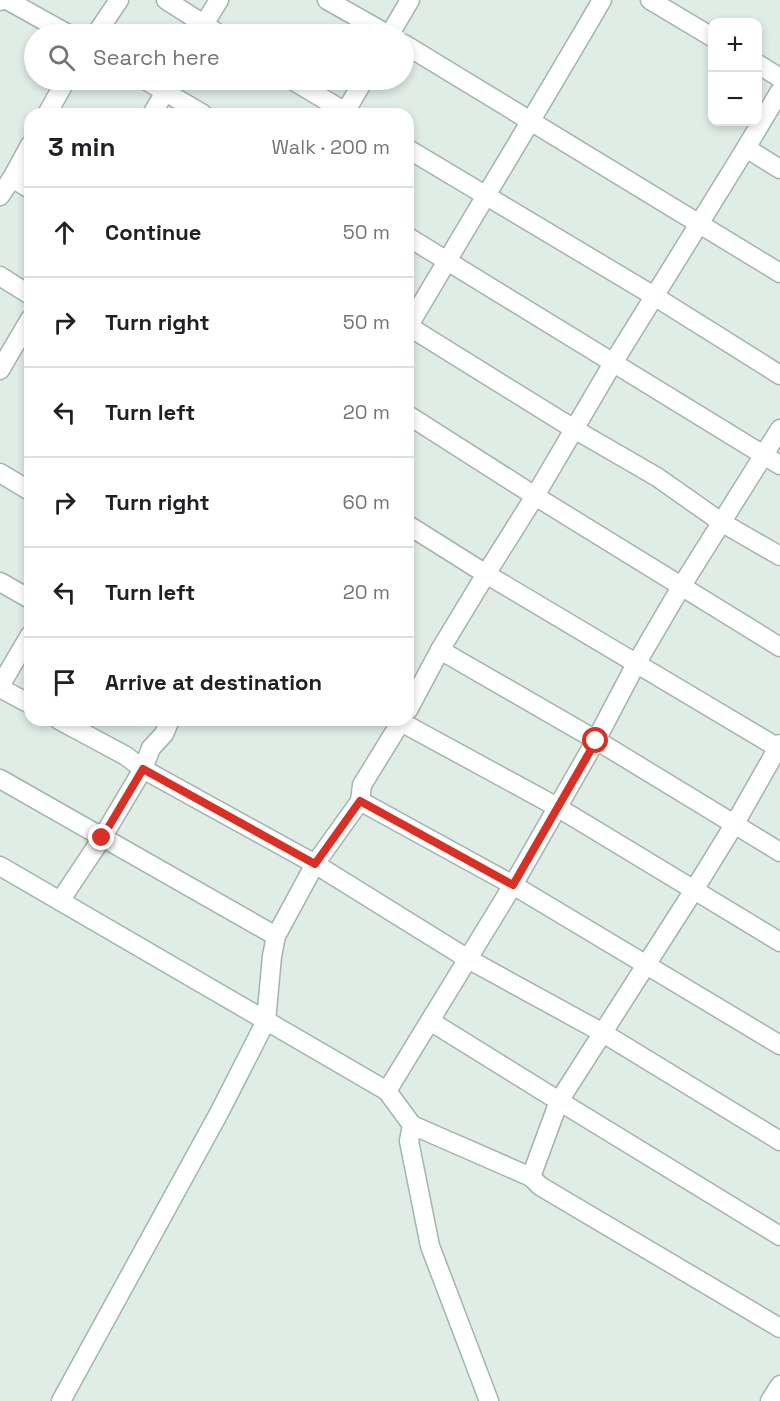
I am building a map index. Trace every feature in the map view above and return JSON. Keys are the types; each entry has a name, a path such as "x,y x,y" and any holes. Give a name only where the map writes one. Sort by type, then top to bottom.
{"street":[{"path":"7,0 50,24"},
{"path":"103,24 119,0"},
{"path":"166,0 197,24"},
{"path":"210,24 219,0"},
{"path":"327,0 371,24"},
{"path":"395,24 410,0"},
{"path":"414,316 602,0"},
{"path":"650,0 708,35"},
{"path":"414,50 780,273"},
{"path":"762,67 780,78"},
{"path":"50,108 60,90"},
{"path":"155,108 165,90"},
{"path":"174,90 196,108"},
{"path":"308,90 338,108"},
{"path":"349,108 359,90"},
{"path":"414,698 440,650 780,90"},
{"path":"746,148 780,169"},
{"path":"414,153 654,296 780,375"},
{"path":"0,196 24,156"},
{"path":"12,178 24,185"},
{"path":"414,241 780,465"},
{"path":"0,276 24,291"},
{"path":"0,370 24,329"},
{"path":"414,330 574,429 657,477 721,522 780,556"},
{"path":"414,419 780,647"},
{"path":"387,1091 513,885 681,587 780,429"},
{"path":"0,473 24,487"},
{"path":"414,529 636,664 779,747 694,890 559,1101 531,1177"},
{"path":"0,582 24,596"},
{"path":"24,645 0,687 24,701"},
{"path":"440,650 780,852"},
{"path":"414,723 780,942"},
{"path":"70,726 315,864 468,958 603,1033 780,1141"},
{"path":"60,901 102,838 143,769 151,748 164,734 167,726"},
{"path":"61,1401 219,1113 266,1021 276,936 315,864 360,801 362,785 398,726"},
{"path":"0,779 276,936"},
{"path":"360,801 513,885 780,1045"},
{"path":"0,866 387,1091 412,1125 531,1177 540,1186 780,1328"},
{"path":"430,1021 780,1236"},
{"path":"412,1125 409,1141 430,1246 489,1401"},
{"path":"770,1401 780,1385"}],"route":[{"path":"102,838 143,769 315,864 360,801 513,885 596,741"}]}
